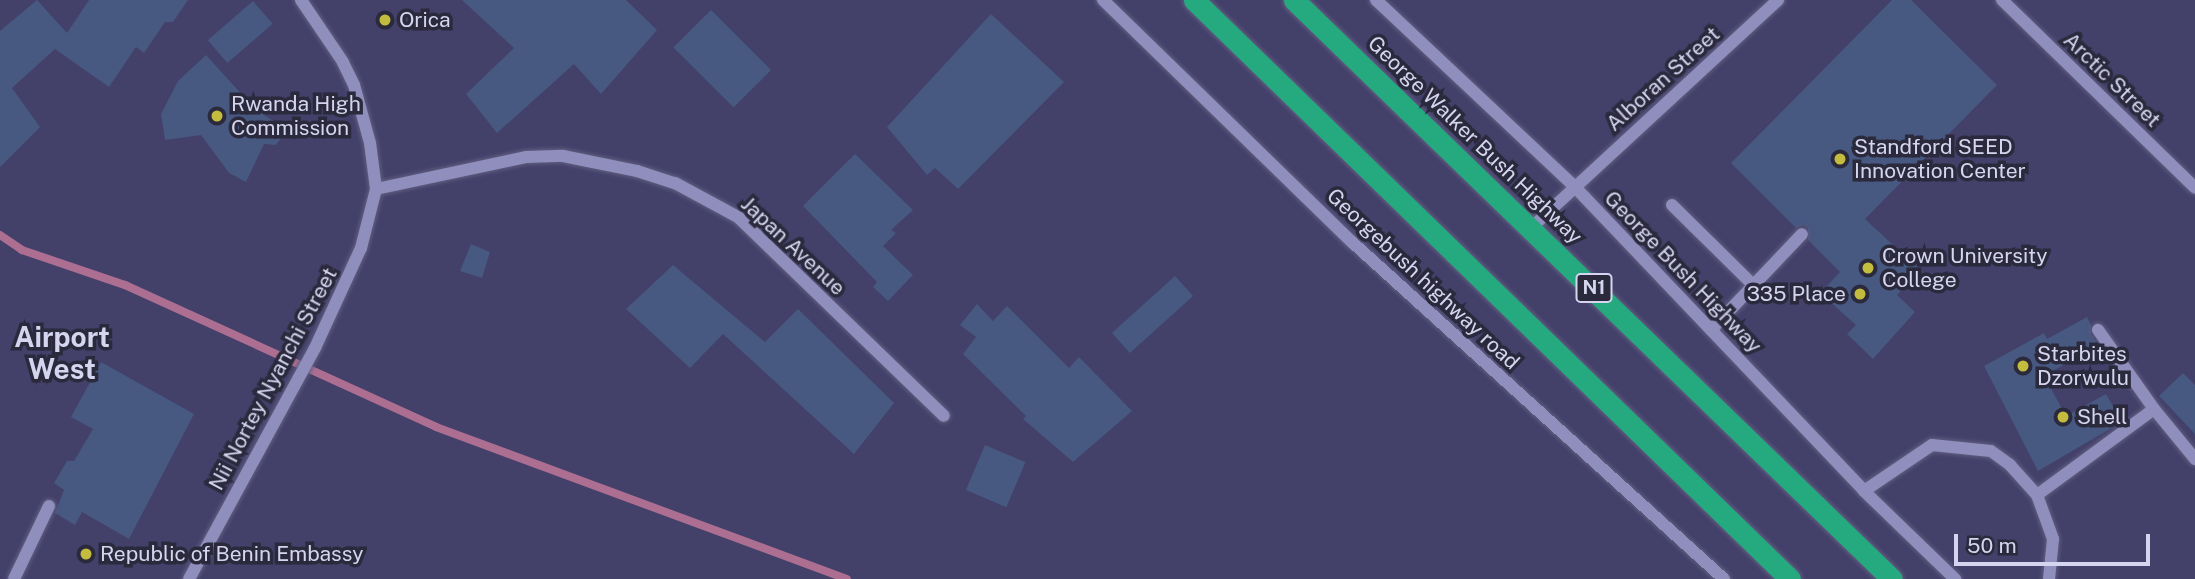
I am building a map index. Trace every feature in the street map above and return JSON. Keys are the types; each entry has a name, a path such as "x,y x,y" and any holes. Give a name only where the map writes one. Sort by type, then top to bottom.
{"highway":[{"path":"1194,0 1790,579"},
{"name":"George Walker Bush Highway","path":"1294,0 1532,227 1892,579"}],"street":[{"name":"Nii Nortey Nyanchi Street","path":"189,579 315,348 361,248 376,190 370,143 354,85 343,62 301,0"},
{"name":"Georgebush highway road","path":"1103,0 1352,242 1724,579"},
{"name":"George Bush Highway","path":"1376,0 1574,186 1864,491 1955,579"},
{"name":"Alboran Street","path":"1532,227 1778,0"},
{"name":"Arctic Street","path":"2002,0 2195,188"},
{"name":"Japan Avenue","path":"376,190 526,156 563,156 637,171 675,183 738,217 944,416"},
{"path":"1672,205 1754,285"},
{"path":"1711,330 1802,234"},
{"path":"2098,330 2154,409 2195,459"},
{"path":"2037,495 2154,409"},
{"path":"1864,491 1931,445 1991,451 2010,465 2037,495 2053,539 2049,579"},
{"path":"14,579 49,506"}],"building":[{"path":"37,0 67,33 89,0 188,0 173,22 165,22 144,53 136,47 109,87 55,49 12,88 40,127 0,167 0,31"},
{"path":"462,0 626,0 657,30 601,94 574,64 497,133 466,94 514,48"},
{"path":"1892,0 1911,0 1997,85 1865,219 1920,270 1897,295 1915,312 1873,359 1847,334 1856,325 1820,293 1840,272 1808,240 1808,228 1803,225 1796,228 1731,163"},
{"path":"253,1 273,24 227,63 208,40"},
{"path":"711,10 771,70 734,108 674,47"},
{"path":"991,14 1064,82 958,189 935,168 927,175 887,127"},
{"path":"206,55 255,109 287,130 276,145 264,144 246,182 229,173 201,135 165,140 161,114 178,81"},
{"path":"855,154 913,210 891,230 896,233 883,246 913,275 888,301 873,287 877,282 803,206"},
{"path":"471,244 490,252 482,278 460,271"},
{"path":"673,265 765,342 798,309 894,403 854,454 723,334 690,368 626,309"},
{"path":"1175,276 1193,296 1130,353 1112,333"},
{"path":"977,304 993,321 1007,306 1069,368 1079,357 1132,411 1073,462 1023,419 1026,416 963,354 976,337 960,325"},
{"path":"2087,317 2091,334 2098,345 2044,376 2066,416 2106,394 2122,422 2038,471 1984,366 2044,333 2047,339"},
{"path":"101,362 194,414 129,539 82,512 75,525 55,513 64,490 54,483 67,461 74,461 93,429 71,417"},
{"path":"2183,373 2195,385 2195,434 2159,396"},
{"path":"985,445 1026,462 1006,507 966,490"}],"waterway":[{"path":"0,235 22,250 125,285 436,427 847,579"}],"place":[{"name":"Orica","path":"385,20"},
{"name":"Rwanda High Commission","path":"217,116"},
{"name":"Standford SEED Innovation Center","path":"1840,159"},
{"name":"Crown University College","path":"1868,268"},
{"name":"335 Place","path":"1860,294"},
{"name":"Starbites Dzorwulu","path":"2023,366"},
{"name":"Shell","path":"2063,417"},
{"name":"Republic of Benin Embassy","path":"86,554"}],"district":[{"name":"Airport West","path":"62,353"}]}
